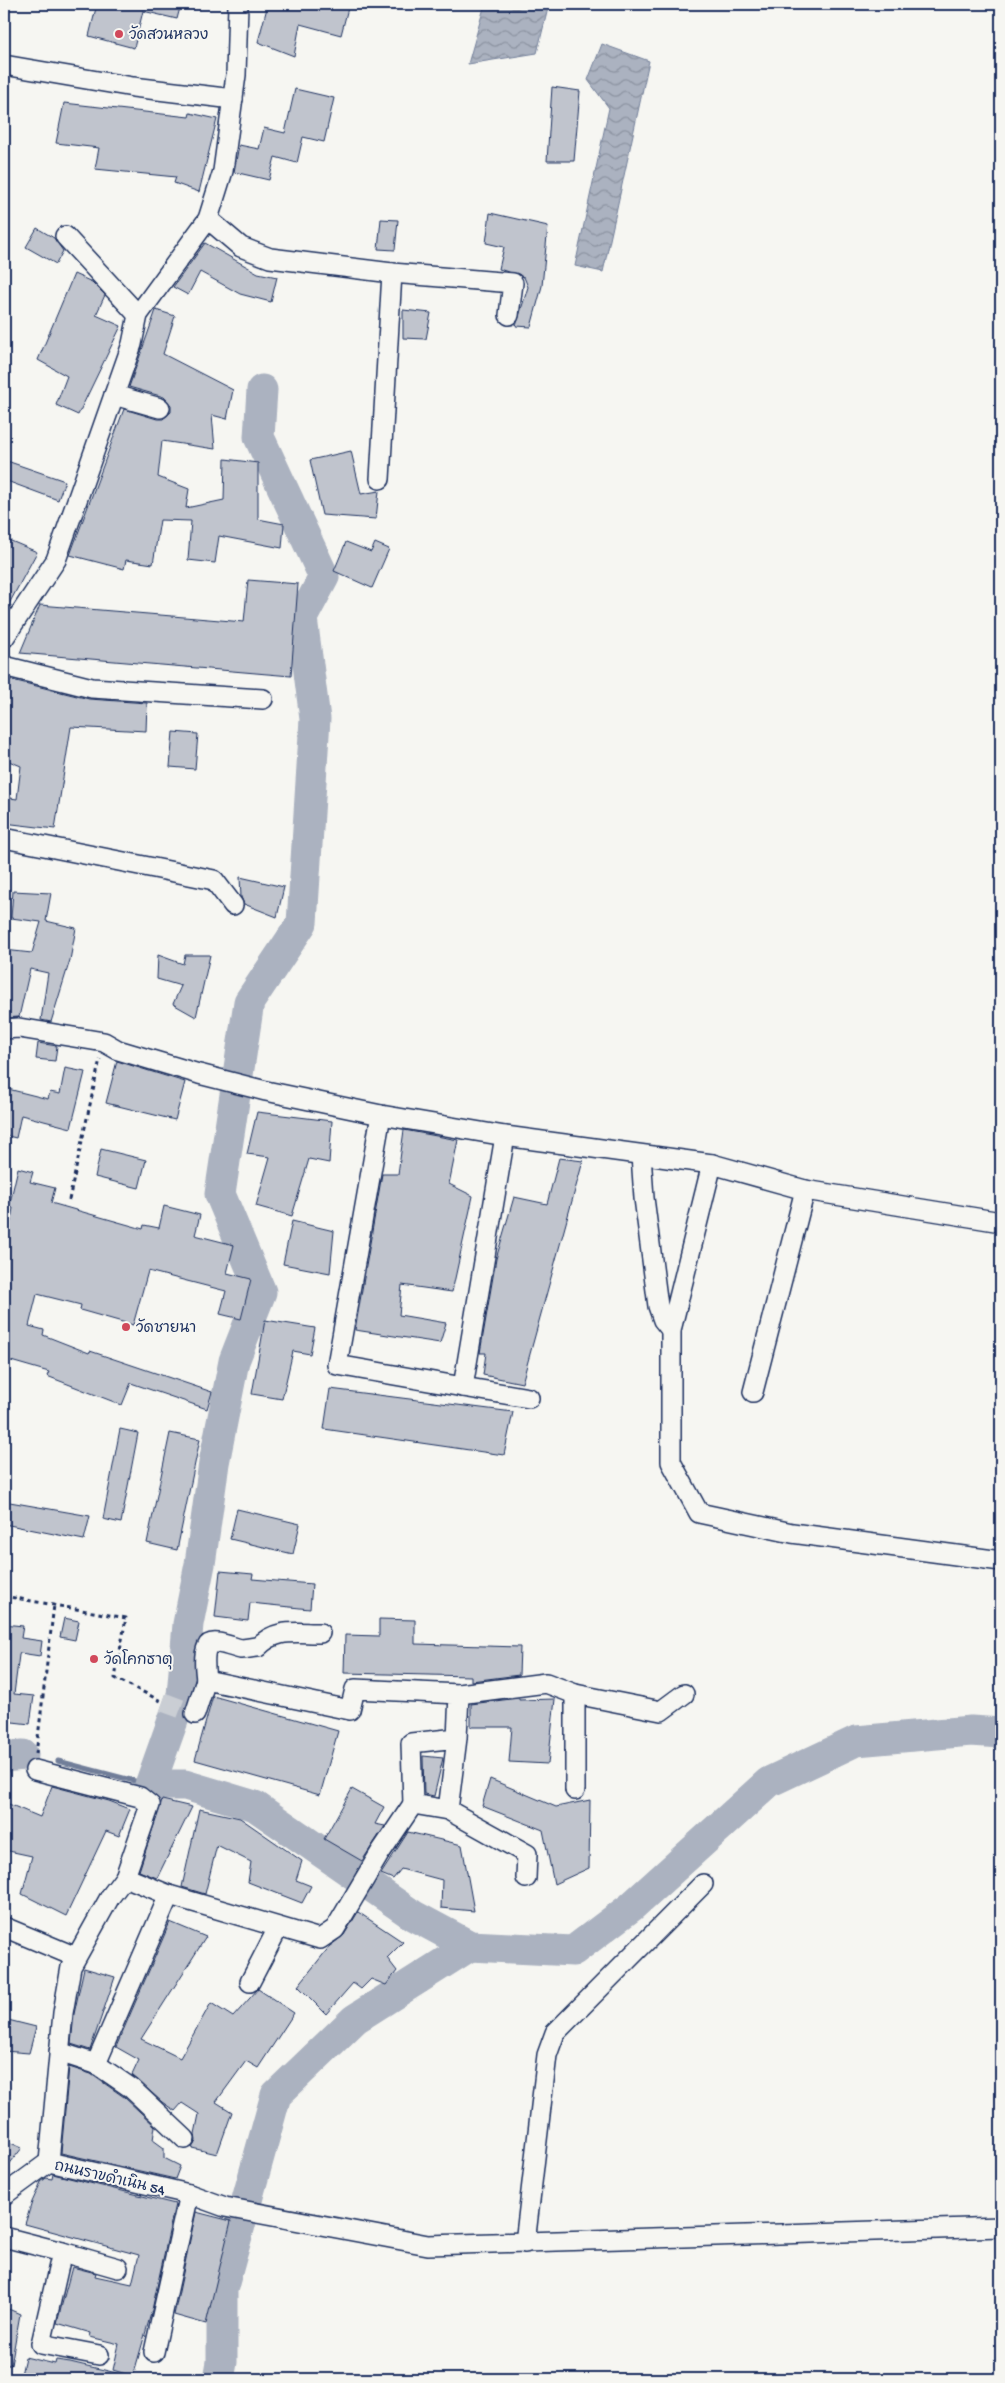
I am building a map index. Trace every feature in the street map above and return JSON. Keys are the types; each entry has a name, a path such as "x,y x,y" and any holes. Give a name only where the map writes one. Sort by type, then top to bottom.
{"street":[{"path":"4,638 56,560 132,344 138,315 208,219 223,171 236,75 238,4"},
{"path":"4,65 133,87 233,99"},
{"path":"208,219 241,246 270,258 392,273 513,283 509,315"},
{"path":"65,236 138,315"},
{"path":"380,478 392,273"},
{"path":"114,395 160,408"},
{"path":"4,666 92,688 263,699"},
{"path":"4,838 214,880 232,905"},
{"path":"4,1028 19,1028 104,1042 118,1050 199,1074 266,1091 381,1115 505,1136 712,1164 805,1190 1001,1222"},
{"path":"381,1115 337,1365 529,1398"},
{"path":"463,1387 505,1136"},
{"path":"641,1154 658,1306 663,1320 671,1330"},
{"path":"712,1164 671,1330 671,1462 699,1513 792,1534 1001,1561"},
{"path":"753,1392 805,1190"},
{"path":"195,1714 206,1680 207,1647 210,1644 215,1643 242,1649 258,1647 266,1638 276,1633 320,1633"},
{"path":"206,1680 350,1710 354,1689 459,1694 546,1683 575,1694 661,1711 684,1694"},
{"path":"448,1810 457,1738 459,1694"},
{"path":"575,1694 576,1790"},
{"path":"125,1877 169,1895 278,1928 320,1939 328,1936 335,1929 360,1886 413,1804 411,1743 457,1738"},
{"path":"34,1770 140,1797 150,1805 125,1877 110,1897 76,1957 65,1990 49,2162"},
{"path":"413,1804 448,1810 527,1854 526,1878"},
{"path":"525,2243 547,2055 555,2033 704,1884"},
{"path":"96,2064 169,1895"},
{"path":"4,1927 76,1957"},
{"path":"250,1982 278,1928"},
{"path":"59,2052 96,2064 131,2088 184,2139"},
{"name":"ถนนราขดำเนิน 54","path":"4,2195 49,2162 189,2194 225,2207 428,2245 1001,2226"},
{"path":"154,2352 189,2194"},
{"path":"4,2237 118,2268"},
{"path":"62,2252 41,2344 99,2355"}],"path":[{"path":"69,1200 104,1042"},
{"path":"4,1596 126,1618 116,1678 163,1702"},
{"path":"34,1770 54,1605"}],"water":[{"path":"485,4 549,4 537,53 468,64"},
{"path":"602,44 649,61 603,272 575,266 609,108 588,80"}],"building":[{"path":"97,4 181,4 177,19 143,11 134,48 89,36"},
{"path":"268,4 349,4 341,35 300,24 294,56 258,42"},
{"path":"552,87 580,91 574,161 547,161"},
{"path":"295,89 334,98 324,142 303,137 297,163 275,157 269,180 234,172 239,145 259,149 264,128 285,133"},
{"path":"64,103 189,117 190,113 217,119 199,192 174,183 176,177 95,169 99,148 56,143"},
{"path":"490,213 548,226 542,286 531,327 516,326 528,287 524,277 499,269 504,247 486,243"},
{"path":"381,219 398,220 395,250 378,249"},
{"path":"37,228 54,238 63,251 56,264 26,247"},
{"path":"205,243 258,273 277,277 271,302 240,294 200,272 188,295 173,287"},
{"path":"74,274 92,282 105,295 96,315 121,326 78,415 56,405 67,376 38,360"},
{"path":"156,310 175,316 163,354 233,390 227,419 212,415 215,449 162,441 158,477 189,489 186,508 224,500 225,459 258,463 258,519 284,524 282,548 219,536 215,563 188,560 191,521 160,520 153,564 126,560 124,569 70,555 124,409 157,419 163,419 171,412 171,405 164,397 129,387"},
{"path":"403,310 431,313 426,339 403,338"},
{"path":"351,451 361,494 379,491 376,519 322,515 310,460"},
{"path":"4,460 65,481 58,500 4,480"},
{"path":"4,538 37,552 4,613"},
{"path":"346,542 371,552 375,543 389,549 372,588 334,571"},
{"path":"248,580 298,584 291,676 20,653 40,605 244,622"},
{"path":"4,678 89,699 147,703 146,731 71,727 55,829 4,823 4,797 17,799 21,766 4,759"},
{"path":"173,732 198,734 195,769 170,767"},
{"path":"240,877 284,887 277,917 244,904 241,897"},
{"path":"13,891 51,893 46,921 76,928 70,960 51,1022 41,1020 48,973 30,969 19,1017 4,1018 4,950 32,953 41,922 11,918"},
{"path":"158,955 183,964 185,955 210,955 196,1017 173,1004 181,986 157,979"},
{"path":"38,1043 57,1046 55,1061 36,1059"},
{"path":"117,1061 185,1082 175,1120 106,1103"},
{"path":"65,1068 85,1072 71,1128 21,1115 16,1138 4,1135 4,1088 48,1099 50,1092 60,1094"},
{"path":"257,1112 332,1121 329,1163 309,1159 292,1216 256,1206 270,1157 247,1154"},
{"path":"404,1130 458,1140 449,1184 473,1196 452,1292 402,1285 399,1315 446,1323 440,1343 355,1330 382,1174 398,1174"},
{"path":"101,1149 146,1160 139,1188 95,1177"},
{"path":"559,1158 583,1161 522,1383 483,1375 486,1353 480,1353 496,1259 514,1197 547,1204"},
{"path":"18,1168 33,1172 30,1182 55,1188 51,1203 143,1229 144,1225 159,1228 164,1206 200,1215 195,1235 234,1245 227,1273 251,1279 241,1319 220,1314 226,1291 148,1271 133,1325 80,1310 81,1305 37,1294 29,1326 44,1330 43,1335 89,1353 90,1351 212,1392 207,1409 131,1383 122,1405 47,1376 49,1372 4,1359 4,1299 7,1287 4,1286 4,1248 6,1249 13,1208 9,1207"},
{"path":"292,1221 334,1231 330,1273 283,1264"},
{"path":"265,1320 315,1328 310,1354 293,1351 282,1399 252,1394"},
{"path":"330,1389 513,1412 504,1455 324,1429"},
{"path":"120,1429 138,1433 121,1523 103,1519"},
{"path":"170,1433 200,1439 177,1550 147,1543"},
{"path":"4,1501 90,1516 84,1540 4,1524"},
{"path":"237,1509 300,1524 293,1554 230,1539"},
{"path":"220,1571 253,1574 252,1579 312,1584 310,1609 250,1603 248,1621 215,1617"},
{"path":"64,1618 79,1621 75,1640 60,1637"},
{"path":"379,1619 415,1620 415,1644 520,1647 519,1675 471,1681 471,1676 344,1673 345,1635 379,1636"},
{"path":"4,1624 23,1626 21,1638 42,1641 40,1656 20,1653 19,1655 14,1694 34,1696 30,1724 4,1721"},
{"path":"213,1696 338,1731 320,1795 195,1760"},
{"path":"519,1698 519,1700 555,1699 548,1764 509,1762 512,1727 471,1727 471,1704"},
{"path":"423,1756 443,1758 434,1796 424,1794"},
{"path":"490,1779 556,1807 590,1800 589,1868 554,1884 543,1830 482,1806"},
{"path":"52,1786 109,1801 130,1809 119,1836 106,1831 66,1916 22,1894 32,1856 4,1850 4,1802 40,1817"},
{"path":"352,1789 384,1807 375,1824 385,1826 362,1861 324,1839"},
{"path":"162,1800 192,1807 157,1878 139,1871"},
{"path":"199,1809 240,1818 302,1861 296,1880 311,1886 302,1903 248,1882 251,1862 217,1845 205,1894 182,1887"},
{"path":"408,1832 462,1845 474,1911 441,1908 442,1880 401,1869 393,1879 381,1874"},
{"path":"358,1912 403,1942 387,1958 397,1971 386,1985 371,1979 361,1989 353,1983 326,2014 298,1986 330,1946 344,1935"},
{"path":"170,1922 206,1937 141,2039 180,2058 211,2003 233,2017 258,1989 294,2013 258,2068 246,2061 216,2102 232,2112 217,2154 192,2148 196,2141 195,2134 199,2114 182,2103 175,2111 162,2102 132,2075 139,2060 116,2047"},
{"path":"84,1968 115,1977 90,2050 71,2044 74,2014"},
{"path":"4,2019 36,2027 29,2053 4,2051"},
{"path":"69,2067 91,2074 124,2097 155,2126 153,2140 164,2148 164,2158 180,2166 175,2179 61,2153"},
{"path":"4,2140 22,2148 4,2171"},
{"path":"53,2174 175,2204 152,2310 133,2376 113,2370 119,2344 90,2337 91,2333 57,2323 72,2267 96,2273 95,2276 132,2284 139,2255 25,2224 41,2182 46,2178 52,2179"},
{"path":"196,2212 231,2221 206,2324 174,2315"},
{"path":"4,2307 20,2314 11,2365 4,2365"},
{"path":"25,2357 55,2364 56,2360 70,2362 121,2374 121,2379 20,2379"}],"waterway":[{"path":"262,390 259,437 324,577 302,618 315,719 302,923 249,1002 220,1194 261,1292 234,1361 214,1463 200,1564 188,1624 182,1695 150,1785 185,1785 255,1806 414,1916 470,1946 573,1951 631,1907 769,1782 856,1741 971,1731 1001,1733"},
{"path":"4,1757 23,1755"},
{"path":"58,1761 150,1785"},
{"path":"219,2379 222,2362 222,2290 276,2095 355,2019 470,1946"}],"tunnel":[{"path":"163,1702 195,1714"}],"place":[{"name":"วัดสวนหลวง","path":"119,34"},
{"name":"วัดชายนา","path":"126,1327"},
{"name":"วัดโคกธาตุ","path":"94,1659"}]}
